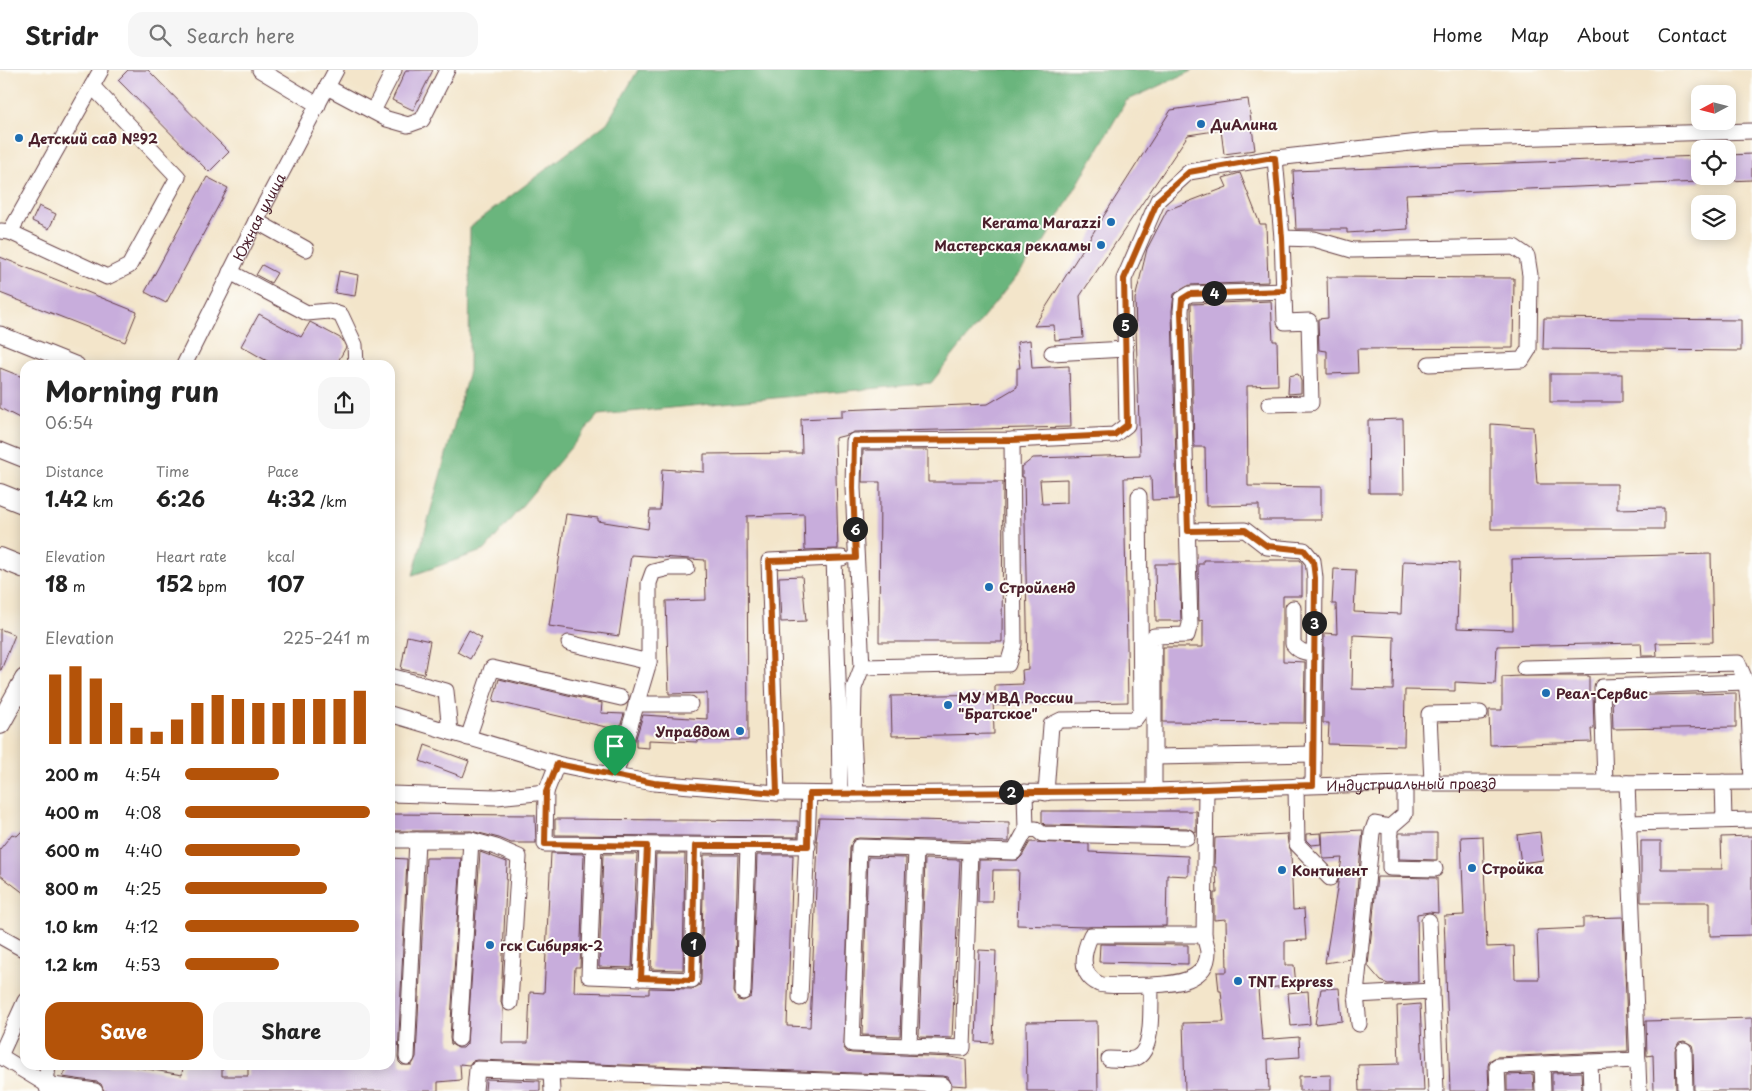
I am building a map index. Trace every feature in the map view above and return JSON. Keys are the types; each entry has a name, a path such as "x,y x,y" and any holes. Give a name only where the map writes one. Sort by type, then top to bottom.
{"main road":[{"path":"0,494 20,502"},
{"path":"0,558 20,566"},
{"path":"0,724 20,688"}],"street":[{"path":"92,86 178,177 129,266 106,277 5,231 100,70"},
{"path":"260,70 318,105"},
{"name":"Южная улица","path":"186,360 256,221 336,70"},
{"path":"373,111 394,70"},
{"path":"327,87 387,119 408,125 422,120 447,70"},
{"path":"839,708 854,688 862,667 853,488 854,441 1012,440 1114,435 1127,425 1124,279 1158,200 1189,172 1275,158 1437,140 1752,132"},
{"path":"1269,404 1311,403 1309,321 1285,322 1282,238 1275,158"},
{"path":"256,221 306,249"},
{"path":"1282,238 1314,239 1352,250 1514,247 1527,256 1530,275 1529,349 1522,360 1429,364"},
{"path":"230,272 307,313 329,311 341,315 355,345 356,360"},
{"path":"1154,791 1154,636 1187,635 1190,624 1182,299 1190,294 1284,291"},
{"path":"0,334 65,360"},
{"path":"1052,353 1126,349"},
{"path":"862,667 1008,664 1014,644 1012,440"},
{"path":"0,450 20,458"},
{"path":"1046,792 1051,725 1061,720 1135,719 1141,711 1139,496"},
{"path":"1188,531 1245,530 1267,546 1304,550 1313,561 1315,578 1313,785"},
{"path":"834,558 840,794"},
{"path":"777,793 769,561 856,558"},
{"path":"615,776 649,662 649,583 653,572 669,568 687,568"},
{"path":"1293,608 1293,644 1298,650 1314,654"},
{"path":"569,643 649,662"},
{"path":"1524,668 1738,663 1746,682 1751,711 1752,782"},
{"path":"468,738 492,668 621,698"},
{"path":"395,677 446,690 450,732"},
{"path":"1605,784 1602,687 1746,682"},
{"path":"854,688 853,735 856,794"},
{"path":"636,704 690,704"},
{"path":"1432,783 1429,714 1480,713"},
{"name":"Индустриальный проезд","path":"395,716 557,764 615,776 663,784 777,793 1154,791 1406,783 1605,784 1752,782"},
{"path":"1154,757 1313,754"},
{"path":"557,764 546,792 545,844 594,846 808,846"},
{"path":"1723,782 1724,820"},
{"path":"1406,783 1405,814 1390,827 1390,868 1435,869"},
{"path":"1627,783 1639,1091"},
{"path":"1296,786 1296,844 1330,878"},
{"path":"1204,935 1091,935 1084,949 1084,965 1090,976 1100,985 1172,984 1195,976 1204,969 1208,951 1204,935 1206,790"},
{"path":"395,794 497,797 546,792"},
{"path":"970,851 963,1048 852,1044 859,847 1014,852 1026,830 1025,792"},
{"path":"800,998 809,794"},
{"path":"1628,823 1752,820"},
{"path":"1359,1024 1356,995 1372,833 1375,824 1390,827"},
{"path":"1026,830 1036,830 1042,834 1187,837"},
{"path":"395,840 471,840 496,847 519,857 510,1003"},
{"path":"407,1057 417,840"},
{"path":"460,1039 471,840"},
{"path":"594,846 589,976 692,980 695,846"},
{"path":"641,978 647,846"},
{"path":"743,992 748,846"},
{"path":"910,1046 916,849"},
{"path":"1429,921 1436,1091"},
{"path":"0,936 20,947"},
{"path":"1109,1059 1135,1059 1143,1054 1149,1042 1151,985"},
{"path":"1356,995 1432,991"},
{"path":"20,1012 0,1056 20,1070"},
{"path":"1684,1050 1685,1091"},
{"path":"1498,1091 1497,1066 1638,1060"},
{"path":"1590,1062 1591,1091"},
{"path":"1542,1064 1543,1091"},
{"path":"475,1091 477,1069 943,1086"},
{"path":"21,1070 47,1088 96,1091"},
{"path":"47,1088 48,1070"},
{"path":"550,1073 552,1091"}],"green space":[{"path":"638,70 1194,70 1126,101 1044,242 931,383 598,415 485,550 413,575 469,371 470,227 607,123"}],"building":[{"path":"128,70 148,70 229,152 209,172 118,80"},
{"path":"406,70 433,70 413,110 392,100"},
{"path":"1248,99 1255,150 1224,154 1221,130 1188,135 1080,296 1083,338 1055,340 1054,325 1034,326 1171,110"},
{"path":"1752,154 1752,180 1736,181 1736,155"},
{"path":"1691,156 1691,182 1406,194 1408,229 1347,233 1347,229 1296,229 1293,171"},
{"path":"1240,173 1260,224 1266,224 1268,282 1190,285 1174,294 1172,311 1177,499 1152,500 1151,477 1124,478 1128,702 995,705 995,685 1023,684 1022,670 1028,669 1024,477 1022,477 1022,467 1033,458 1140,455 1135,299 1147,249 1167,210 1227,187 1223,178","holes":["1067,479 1067,503 1042,504 1040,480"]},
{"path":"207,177 228,188 166,303 145,292"},
{"path":"39,206 56,214 49,229 32,221"},
{"path":"0,257 137,312 125,342 0,293"},
{"path":"262,265 277,273 271,283 256,275"},
{"path":"339,271 358,275 355,296 335,293"},
{"path":"1327,277 1514,278 1513,348 1357,349 1358,373 1327,374 1327,351 1319,350 1318,319 1328,318"},
{"path":"1271,301 1273,341 1277,341 1278,385 1247,386 1248,486 1321,487 1321,520 1259,520 1259,505 1206,506 1205,447 1194,447 1191,304"},
{"path":"259,314 301,337 310,322 342,339 346,347 339,360 265,360 241,346"},
{"path":"1544,318 1741,320 1741,351 1543,349"},
{"path":"1030,340 1032,368 1069,366 1071,427 854,432 835,438 838,549 805,550 804,514 747,516 748,740 698,740 698,742 649,740 649,748 636,747 636,738 643,715 707,719 707,693 669,694 666,601 706,600 705,560 631,555 619,636 549,626 566,514 598,518 598,521 648,529 650,510 660,510 662,469 704,472 704,454 802,453 801,419 842,417 842,410 988,404 1017,387 1017,368 1020,368 1017,342"},
{"path":"0,368 20,376 20,418 0,408"},
{"path":"1298,374 1301,381 1301,393 1288,394 1289,376"},
{"path":"1550,374 1622,374 1622,402 1550,402"},
{"path":"1403,419 1404,493 1369,493 1368,420"},
{"path":"1491,424 1533,427 1537,484 1617,484 1617,509 1664,508 1664,529 1491,529"},
{"path":"863,450 928,450 928,482 1003,482 1002,642 879,642 880,482 862,482"},
{"path":"1711,554 1713,642 1656,643 1657,656 1642,656 1641,643 1497,646 1495,684 1455,682 1455,691 1405,690 1404,746 1328,744 1329,723 1323,723 1324,633 1337,634 1336,604 1332,604 1334,569 1356,570 1354,612 1401,614 1403,561 1459,563 1457,628 1513,630 1512,559","holes":["1353,635 1394,637 1393,690 1352,689"]},
{"path":"1203,560 1300,560 1302,563 1302,596 1283,596 1283,661 1305,662 1304,723 1163,722 1163,647 1203,647 1203,620 1199,621 1198,564 1203,564"},
{"path":"1155,564 1179,564 1181,621 1156,621"},
{"path":"802,576 806,621 781,622 779,577"},
{"path":"0,629 15,635 1,670 0,670"},
{"path":"469,630 482,638 470,659 457,652"},
{"path":"407,636 430,641 424,674 401,669"},
{"name":"Реал-Сервис","path":"1589,676 1589,695 1593,695 1594,729 1591,729 1592,742 1490,745 1489,710 1502,710 1502,677"},
{"path":"499,679 602,703 601,713 624,714 619,730 493,701"},
{"path":"1736,693 1736,727 1613,729 1612,696"},
{"path":"993,694 994,734 892,736 891,696"},
{"path":"425,745 469,761 463,777 420,761"},
{"path":"1042,811 1196,811 1196,832 1187,828 1045,825 1042,822"},
{"path":"395,814 535,815 536,843 511,843 471,831 395,831"},
{"path":"819,818 1009,822 1009,842 859,838 854,839 850,847 844,1048 847,1052 852,1053 951,1057 966,1060 967,1086 952,1085 948,1077 943,1076 477,1060 472,1061 469,1065 460,1064 461,1080 438,1082 438,1091 104,1091 101,1084 97,1082 63,1077 66,1070 154,1070 182,1075 182,1070 222,1070 222,1076 248,1076 248,1070 395,1070 395,858 407,859 399,1062 402,1065 412,1065 416,1057 426,858 461,858 450,1038 451,1044 458,1048 463,1048 467,1044 480,852 507,862 501,1002 503,1009 502,1043 528,1043 530,992 544,993 551,853 584,854 580,967 575,967 574,992 649,994 649,988 692,989 700,985 704,855 738,855 734,992 738,1000 743,1001 751,997 752,992 757,855 793,855 787,1026 810,1027 818,841 816,841"},
{"path":"555,819 798,821 798,837 555,835"},
{"path":"1363,830 1350,959 1325,963 1342,858 1323,858 1322,832"},
{"path":"1540,832 1543,860 1521,863 1517,835"},
{"path":"20,833 20,890 0,875 0,849 12,834 17,836"},
{"path":"1321,833 1322,844 1311,845 1306,840 1306,834"},
{"path":"1399,833 1437,833 1437,860 1399,859"},
{"path":"1287,834 1291,851 1293,910 1304,909 1306,940 1285,941 1285,965 1294,965 1296,985 1258,989 1262,1040 1299,1037 1300,1057 1268,1059 1269,1091 1185,1091 1183,1023 1224,1022 1217,972 1227,972 1226,919 1214,920 1214,893 1217,893 1216,867 1214,867 1215,838"},
{"path":"1483,836 1487,947 1514,946 1515,979 1539,979 1537,930 1583,928 1583,918 1623,917 1628,1051 1496,1057 1489,1061 1489,1091 1450,1091 1444,916 1464,915 1461,837"},
{"path":"1752,836 1752,935 1710,936 1710,902 1641,902 1641,841 1661,841 1661,869 1722,869 1721,837"},
{"path":"1030,842 1089,844 1089,852 1188,856 1188,876 1167,875 1166,926 1087,927 1017,925 1019,870 993,870 992,902 978,902 979,860 1018,860"},
{"path":"603,854 637,854 632,968 599,967"},
{"path":"656,854 685,854 683,970 651,969"},
{"path":"868,857 906,858 900,1036 862,1035"},
{"path":"925,859 960,860 952,1038 919,1037"},
{"path":"1377,877 1437,878 1438,913 1417,914 1418,982 1388,984 1381,981 1368,966"},
{"path":"1100,944 1188,945 1188,964 1099,962"},
{"path":"979,950 996,951 993,1043 976,1042"},
{"path":"1339,988 1342,1021 1315,1024 1321,989"},
{"path":"1308,991 1310,1024 1291,1026 1288,993"},
{"path":"1420,1004 1424,1091 1359,1091 1358,1065 1399,1064 1397,1006"},
{"path":"1752,1018 1752,1091 1694,1091 1693,1049 1692,1045 1684,1041 1679,1042 1675,1050 1676,1091 1654,1091 1653,1055 1647,1056 1646,1021"},
{"path":"1097,1021 1098,1091 1027,1091 1026,1022"},
{"path":"1581,1072 1582,1091 1552,1091 1552,1073"},
{"path":"1533,1074 1534,1091 1507,1091 1507,1075"},
{"path":"1331,1075 1331,1091 1299,1091 1299,1076"},
{"path":"486,1079 540,1081 540,1091 485,1091"}],"place":[{"name":"ДиАлина","path":"1201,124"},
{"name":"Детский сад №92","path":"19,138"},
{"name":"Kerama Marazzi","path":"1111,222"},
{"name":"Мастерская рекламы","path":"1101,245"},
{"name":"Стройленд","path":"989,587"},
{"name":"Реал-Сервис","path":"1546,693"},
{"name":"МУ МВД России \"Братское\"","path":"948,705"},
{"name":"Управдом","path":"740,731"},
{"name":"Стройка","path":"1472,868"},
{"name":"Континент","path":"1282,870"},
{"name":"гск Сибиряк-2","path":"490,945"},
{"name":"TNT Express","path":"1238,981"}],"route":[{"path":"1275,158 1282,238 1284,291 1190,294 1182,299 1188,531 1245,530 1267,546 1304,550 1313,561 1315,578 1313,785 1154,791 809,794 808,846 695,846 692,980 641,978 647,846 545,844 546,792 557,764 615,776 654,783 777,793 769,561 856,558 853,488 854,441 1012,440 1114,435 1127,425 1124,279 1158,200 1189,172 1275,158"}]}
